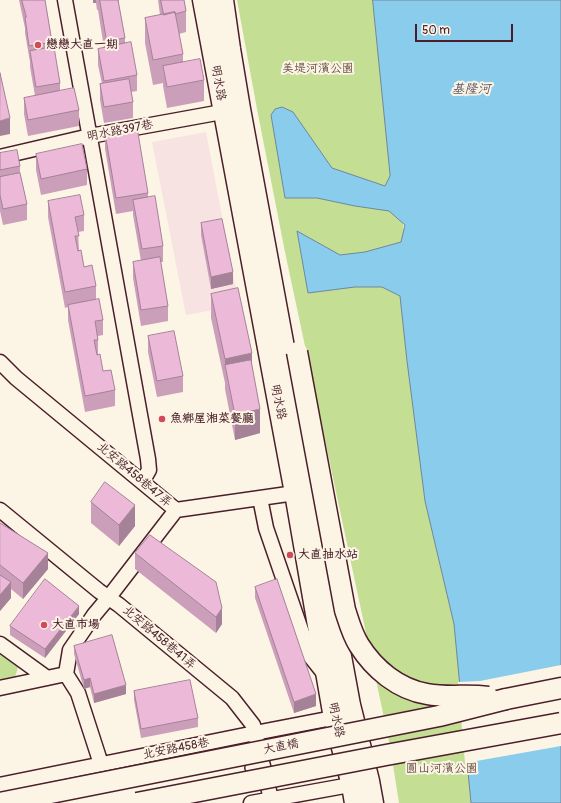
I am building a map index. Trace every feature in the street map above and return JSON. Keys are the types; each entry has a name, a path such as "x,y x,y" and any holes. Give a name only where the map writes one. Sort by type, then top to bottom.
{"main road":[{"name":"明水路","path":"203,0 232,110 343,716 358,790 373,803"},
{"name":"明水路","path":"224,5 230,49 232,110 295,493 327,678 343,716"},
{"path":"224,5 239,53 282,286 297,352 345,610 352,631 358,644 369,660 388,678 410,689 426,694 448,696 475,695 506,699"},
{"name":"大直橋","path":"0,803 431,717 506,699 561,688"},
{"path":"137,803 561,723"}],"street":[{"path":"65,0 148,459 149,470 142,482"},
{"name":"明水路397巷","path":"0,157 90,136 232,110"},
{"path":"0,380 1,360"},
{"name":"北安路458巷47弄","path":"1,360 16,378 176,510 295,493"},
{"path":"260,498 266,528 310,656 327,678"},
{"name":"北安路458巷41弄","path":"0,510 232,698 253,725 255,733 256,767 271,799"},
{"path":"101,764 78,694 66,674 70,650 94,615 176,510"},
{"path":"0,644 47,678"},
{"path":"0,688 66,674"},
{"name":"北安路458巷","path":"0,785 343,716"},
{"path":"251,803 271,799 358,790"}],"shaded area":[{"path":"206,132 239,305 186,315 152,142"}],"green space":[{"name":"美堤河濱公園","path":"237,0 379,0 414,324 480,803 399,803 390,746 285,252"},
{"path":"0,653 18,667 15,678 0,682"}],"water":[{"name":"基隆河","path":"373,0 561,0 561,803 471,803 454,624 425,501 400,296 382,287 355,287 308,293 297,231 340,255 365,252 401,242 405,225 389,211 317,198 285,198 271,115 275,109 282,107 293,112 332,168 385,186 390,176"}],"pier":[{"path":"561,665 561,746 465,763 458,682 480,681"}],"building":[{"path":"22,0 45,0 52,42 29,46 26,17"},
{"path":"100,0 118,0 125,38 107,41"},
{"path":"161,0 184,0 186,11 164,15"},
{"path":"175,12 183,54 153,60 145,18"},
{"path":"131,42 137,75 104,81 98,49"},
{"path":"54,47 60,83 36,87 30,51"},
{"path":"200,59 204,80 167,87 163,66"},
{"path":"0,73 10,118 0,121"},
{"path":"129,79 133,102 104,107 100,84"},
{"path":"74,88 79,110 28,120 24,98"},
{"path":"137,127 148,193 116,198 105,133"},
{"path":"82,144 87,169 41,179 36,154"},
{"path":"17,150 20,166 0,170 0,153"},
{"path":"20,173 27,204 3,209 0,195 0,177"},
{"path":"80,195 84,215 75,217 79,236 75,236 78,251 81,250 84,267 92,265 96,286 65,292 48,201"},
{"path":"155,196 163,246 142,249 133,200"},
{"path":"222,219 233,272 211,277 201,223"},
{"path":"160,257 168,306 141,310 133,262"},
{"path":"238,288 252,353 225,359 211,294"},
{"path":"99,299 103,320 95,321 98,340 94,340 97,355 100,354 103,371 111,370 115,390 85,396 68,305"},
{"path":"174,331 183,376 157,381 148,336"},
{"path":"251,360 260,409 235,415 225,365"},
{"path":"105,482 135,505 119,525 91,502"},
{"path":"0,523 48,553 23,583 0,565"},
{"path":"150,535 216,582 222,608 216,617 135,553"},
{"path":"0,575 11,582 0,595"},
{"name":"大直市場","path":"45,579 79,606 45,649 10,626"},
{"path":"277,579 316,694 294,702 255,587"},
{"path":"112,635 126,685 94,694 90,678 84,680 74,646"},
{"path":"190,680 198,718 141,729 134,691"}],"place":[{"name":"戀戀大直一期","path":"38,45"},
{"name":"魚鄉屋湘菜餐廳","path":"162,419"},
{"name":"大直抽水站","path":"290,555"},
{"name":"大直市場","path":"44,625"}],"park label":[{"name":"圓山河濱公園","path":"442,769"}]}
